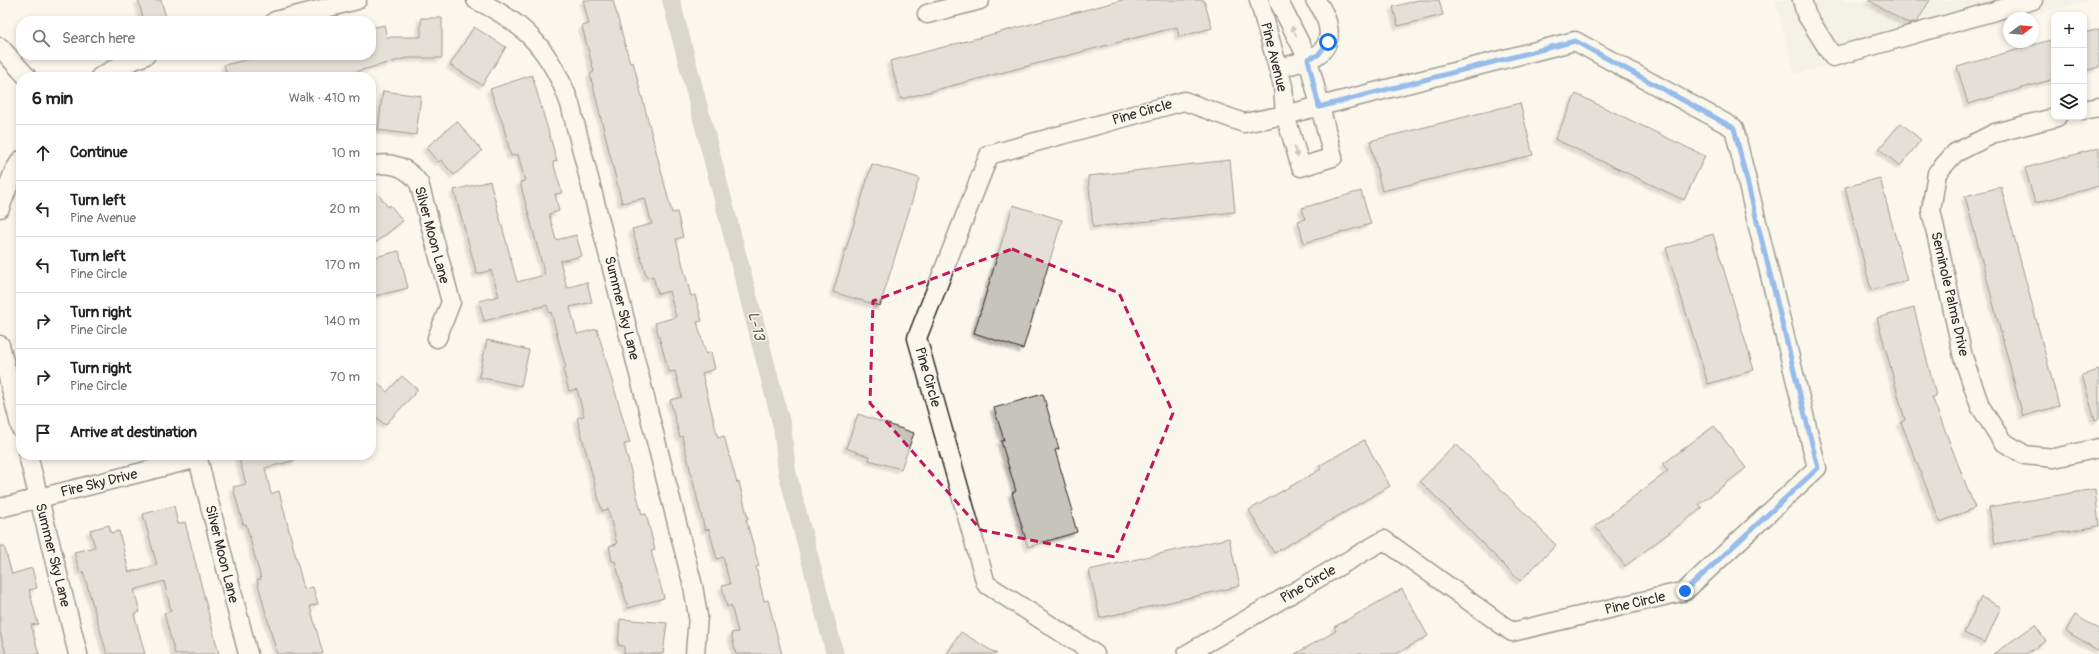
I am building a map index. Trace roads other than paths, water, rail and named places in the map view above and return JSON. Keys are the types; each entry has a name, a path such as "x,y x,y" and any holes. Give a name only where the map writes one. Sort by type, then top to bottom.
{"street":[{"path":"295,16 357,0"},
{"name":"Summer Sky Lane","path":"476,0 495,9 516,22 534,39 550,59 562,81 570,104 693,586 698,616 695,654"},
{"path":"926,14 980,0"},
{"name":"Pine Avenue","path":"1259,0 1283,86 1285,115 1301,167 1333,156 1319,107 1308,59 1278,0"},
{"path":"1278,69 1318,55 1328,42 1329,26 1324,10 1315,0"},
{"path":"1802,0 1806,14 1832,57 2032,0"},
{"name":"Pine Circle","path":"1095,654 986,584 917,338 989,156 1184,100 1244,123 1319,107 1575,41 1734,128 1818,468 1685,591 1512,632 1384,540 1187,654"},
{"path":"0,47 22,72"},
{"path":"109,72 134,60"},
{"path":"2087,109 2099,106"},
{"name":"Seminole Palms Drive","path":"2051,118 1995,132 1955,153 1937,173 1931,210 1963,357 1980,406 2002,441 2025,455 2054,458 2099,448"},
{"name":"Silver Moon Lane","path":"376,165 389,164 401,167 412,174 419,183 450,302 437,338"},
{"path":"0,208 16,168"},
{"path":"0,345 16,409"},
{"name":"Summer Sky Lane","path":"29,460 78,654"},
{"name":"Fire Sky Drive","path":"0,508 182,460"},
{"name":"Silver Moon Lane","path":"198,460 248,654"}],"waterway":[{"name":"L-13","path":"671,0 782,426 787,472 835,654"}]}
